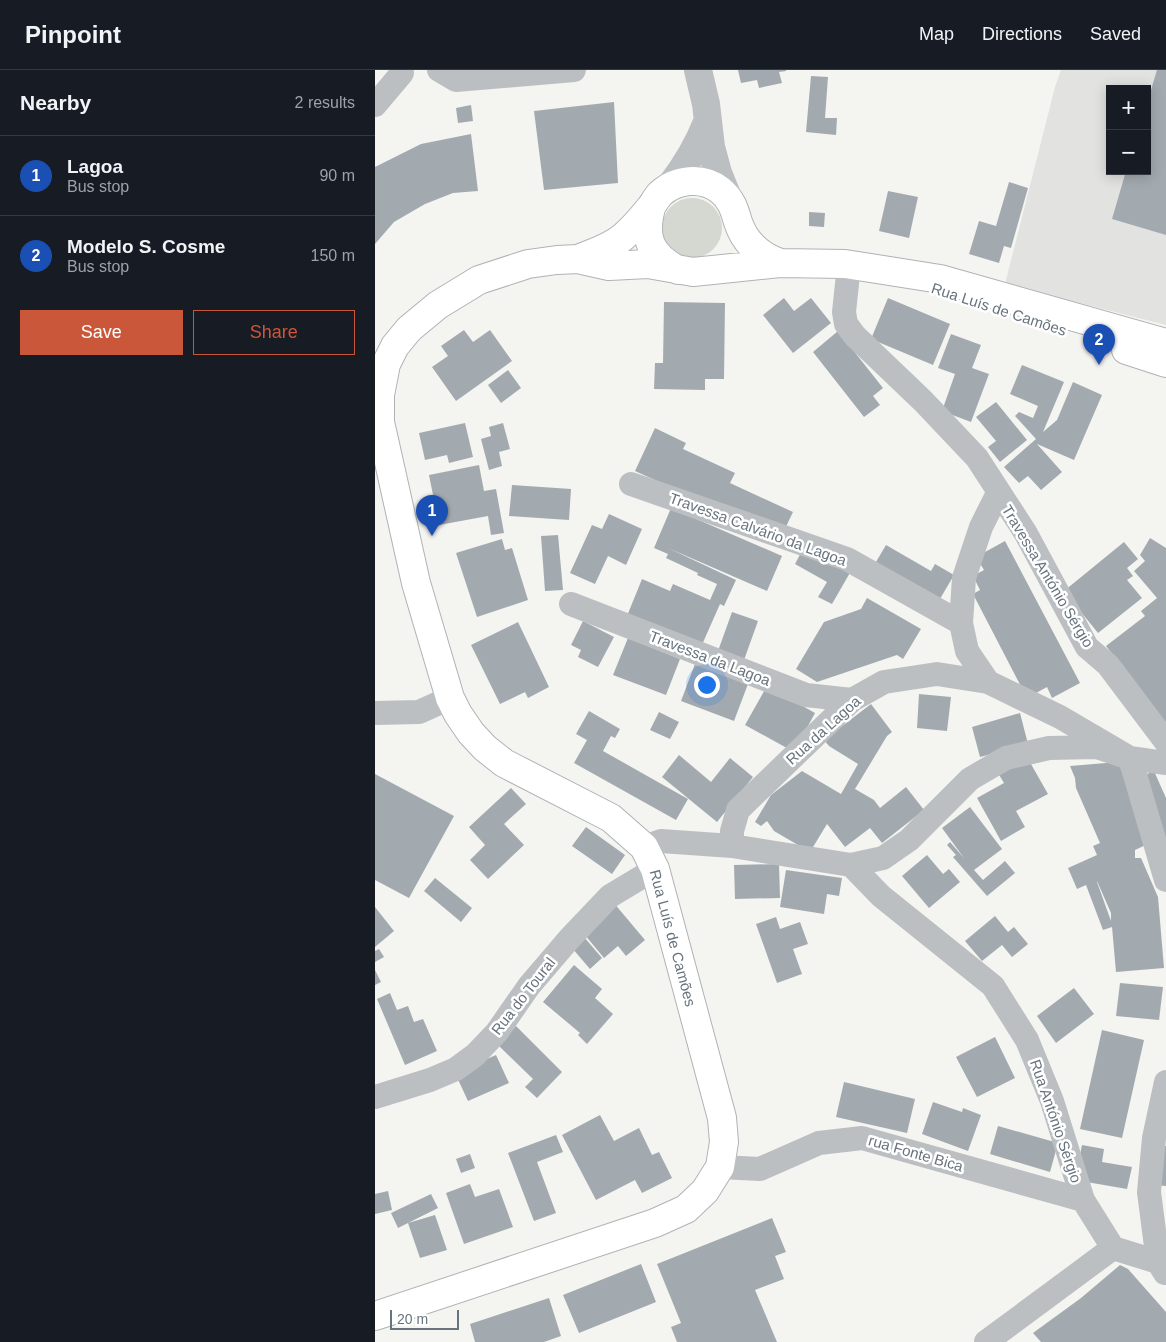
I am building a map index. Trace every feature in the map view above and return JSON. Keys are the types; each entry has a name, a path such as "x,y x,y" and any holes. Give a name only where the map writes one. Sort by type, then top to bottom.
{"main road":[{"path":"671,186 686,181 701,181 715,186 727,195"},
{"name":"Rua Luís de Camões","path":"578,259 603,250 621,239 651,208 659,195 671,186"},
{"name":"Rua Luís de Camões","path":"727,195 735,208 738,222 749,244 771,260 780,263"},
{"path":"651,208 647,230 654,252 664,263 678,270"},
{"path":"708,269 721,262 731,251 737,237 738,222"},
{"name":"Rua Luís de Camões","path":"375,1316 655,1223 686,1209 705,1191 720,1167 724,1142 722,1118 650,858 611,818 504,763 485,748 462,720 450,698 416,583 380,422 380,395 386,364 395,346 409,329 437,305 479,280 528,264 551,260 578,259 609,266 648,264 693,272 780,263 849,265 939,279 1166,343"},
{"name":"Rua Luís de Camões","path":"890,272 935,290 1166,363"}],"street":[{"path":"439,70 457,80 497,73 573,70"},
{"path":"698,70 707,104 707,122 711,147 718,173 727,195"},
{"path":"375,105 402,73"},
{"path":"671,186 701,139 707,122"},
{"name":"Travessa António Sérgio","path":"849,265 844,312 846,324 855,336 923,401 977,458 1025,532 1087,647 1108,665 1166,742"},
{"name":"Travessa Calvário da Lagoa","path":"631,484 847,559 961,623"},
{"path":"998,492 981,527 964,578 961,623 967,651 988,682 1060,717 1130,758 1166,763"},
{"name":"Travessa da Lagoa","path":"571,604 806,695 852,700"},
{"name":"Rua da Lagoa","path":"732,846 732,831 738,810 852,700 884,682 937,674 988,682"},
{"path":"375,713 419,712 450,698"},
{"name":"Rua do Toural","path":"375,1097 447,1073 456,1069 475,1055 497,1032 529,986 570,938 650,858 661,841 732,846 851,864 883,858 909,840 970,778 1006,758 1049,748 1097,747 1130,758"},
{"path":"1130,758 1166,880"},
{"name":"Rua António Sérgio","path":"851,864 881,896 993,986 1027,1040 1052,1101 1083,1200 1113,1248"},
{"path":"1162,1268 1149,1192 1154,1138 1166,1082"},
{"name":"rua Fonte Bica","path":"720,1167 760,1169 819,1143 862,1138 1083,1200"},
{"path":"986,1342 1113,1248 1162,1268"}],"shaded area":[{"path":"1061,70 1166,70 1166,325 1005,284 1055,87"},
{"path":"692,198 708,203 713,207 717,212 722,228 717,244 713,249 708,253 692,258 676,253 671,249 667,244 662,228 667,212 671,207 676,203"}],"building":[{"path":"738,70 786,71 779,72 782,83 759,88 757,80 741,83"},
{"path":"1157,70 1166,70 1166,235 1112,219 1125,175 1151,175 1151,90"},
{"path":"811,76 828,77 825,118 837,118 836,135 806,132"},
{"path":"614,102 618,183 544,190 534,111"},
{"path":"471,105 473,121 458,123 456,108"},
{"path":"471,134 478,191 453,193 425,204 394,222 375,244 375,167 421,144"},
{"path":"1009,182 1028,188 1011,248 1004,246 999,263 969,254 979,221 996,226"},
{"path":"888,191 918,197 909,238 879,231"},
{"path":"809,212 825,213 824,227 809,226"},
{"path":"784,298 794,311 811,298 831,323 793,353 763,315"},
{"path":"888,298 950,324 933,365 871,339"},
{"path":"664,302 725,303 724,379 705,379 705,390 654,389 655,363 663,363"},
{"path":"464,330 473,342 490,330 512,361 456,401 432,367 448,356 441,346"},
{"path":"838,331 883,388 873,396 880,405 864,417 813,352"},
{"path":"951,334 981,345 972,368 989,374 971,422 942,411 955,374 938,368"},
{"path":"1022,365 1064,382 1043,432 1057,420 1073,382 1102,395 1074,460 1037,444 1062,472 1041,490 1028,476 1019,483 1004,467 1036,439 1015,416 1019,412 1033,418 1038,406 1010,394"},
{"path":"508,370 521,388 501,403 488,385"},
{"path":"996,402 1027,440 1000,462 988,447 996,441 976,417"},
{"path":"465,423 473,457 449,463 447,455 425,460 419,433"},
{"path":"503,423 510,449 499,452 502,466 489,470 481,439 491,436 489,427"},
{"path":"655,428 686,443 683,449 735,473 730,483 793,512 781,537 635,471"},
{"path":"479,465 484,491 496,489 504,533 491,535 488,516 439,525 429,475"},
{"path":"512,485 571,489 569,520 509,516"},
{"path":"671,508 782,556 767,591 668,548 736,580 724,606 720,604 701,647 627,616 642,579 670,591 673,584 710,600 717,584 666,558 668,554 654,548"},
{"path":"609,514 642,529 626,565 608,556 595,584 570,573 592,525 602,529"},
{"path":"558,535 563,590 545,591 541,536"},
{"path":"1150,538 1166,548 1166,723 1106,646 1145,616 1141,611 1157,598 1134,571 1145,561 1140,555"},
{"path":"502,539 505,550 512,548 528,600 477,617 456,553"},
{"path":"1005,541 1080,683 1052,698 1047,687 1027,698 973,594 980,590 973,576 984,570 976,557"},
{"path":"1124,542 1138,559 1127,568 1133,576 1127,580 1142,598 1098,633 1064,591"},
{"path":"805,545 851,571 832,604 818,597 827,582 795,564"},
{"path":"886,545 931,571 935,564 954,575 937,604 873,567"},
{"path":"867,598 921,629 903,659 897,655 817,682 796,669 824,622 861,609"},
{"path":"732,612 758,621 744,660 718,651"},
{"path":"583,621 614,637 598,667 578,657 581,650 571,645"},
{"path":"518,622 549,687 528,698 525,692 500,704 471,645"},
{"path":"628,638 680,659 666,695 613,675"},
{"path":"695,664 748,684 734,721 681,701"},
{"path":"767,686 815,713 794,752 745,725"},
{"path":"919,694 951,697 947,731 917,728"},
{"path":"871,704 892,732 887,736 855,789 874,800 880,808 906,787 924,810 882,843 870,828 845,847 827,824 810,852 774,831 767,821 761,826 755,822 771,795 802,771 841,794 858,764 829,746 824,740"},
{"path":"589,711 620,729 615,738 611,736 603,751 688,799 676,820 574,763 587,740 576,734"},
{"path":"659,712 679,722 670,739 650,730"},
{"path":"1020,713 1028,744 980,757 972,727"},
{"path":"679,755 711,782 730,758 753,777 717,822 662,777"},
{"path":"1027,757 1048,794 1016,811 1025,827 1001,841 977,798 1004,783 998,773"},
{"path":"1118,762 1152,842 1135,850 1135,858 1141,858 1158,897 1164,968 1116,972 1112,927 1103,930 1086,885 1077,889 1068,868 1097,855 1093,846 1100,843 1076,788 1075,778 1070,766","holes":["1097,881 1111,913 1111,921"]},
{"path":"1154,771 1166,798 1166,842 1133,780"},
{"path":"375,774 454,816 409,898 375,880"},
{"path":"511,788 526,804 504,824 524,845 488,879 470,860 485,845 469,827"},
{"path":"970,807 1002,849 974,870 983,880 1005,861 1015,873 987,896 953,857 956,855 947,845 950,842 964,858 942,828"},
{"path":"586,827 625,855 612,874 572,846"},
{"path":"927,855 943,874 949,869 960,882 929,908 902,876"},
{"path":"779,864 780,898 735,899 734,865"},
{"path":"786,870 842,878 839,896 827,894 824,914 780,907"},
{"path":"435,878 472,908 461,922 424,891"},
{"path":"613,902 645,940 626,956 618,946 604,958 580,929"},
{"path":"375,907 394,931 375,947"},
{"path":"995,916 1008,932 1014,927 1028,944 1012,957 1002,945 982,961 965,941"},
{"path":"776,917 780,929 800,922 808,944 793,949 802,974 777,983 756,924"},
{"path":"584,937 602,958 590,969 572,948"},
{"path":"379,949 384,957 375,962 375,951"},
{"path":"574,965 602,989 595,998 613,1014 587,1044 578,1035 580,1033 543,1002"},
{"path":"375,970 381,982 375,985"},
{"path":"1120,983 1163,987 1159,1020 1116,1016"},
{"path":"1074,988 1094,1014 1056,1043 1037,1016"},
{"path":"390,993 397,1010 408,1006 414,1022 423,1019 437,1051 405,1065 377,999"},
{"path":"516,1026 562,1072 537,1098 525,1087 533,1079 498,1045"},
{"path":"1102,1030 1144,1040 1122,1138 1080,1129"},
{"path":"995,1037 1015,1078 977,1097 956,1057"},
{"path":"496,1055 509,1083 468,1101 455,1073"},
{"path":"844,1082 915,1099 907,1133 836,1117"},
{"path":"933,1102 962,1112 963,1108 981,1115 968,1151 922,1134"},
{"path":"600,1115 614,1141 639,1128 652,1155 659,1152 672,1178 642,1193 635,1180 596,1200 562,1135"},
{"path":"998,1126 1058,1143 1050,1172 990,1154"},
{"path":"556,1135 563,1152 537,1162 556,1213 534,1221 508,1153"},
{"path":"1082,1145 1104,1149 1102,1162 1132,1167 1127,1189 1075,1180"},
{"path":"1162,1146 1166,1146 1166,1186 1156,1185"},
{"path":"470,1154 475,1168 461,1173 456,1159"},
{"path":"470,1184 475,1197 499,1189 513,1227 464,1244 446,1193"},
{"path":"388,1191 392,1210 375,1214 375,1194"},
{"path":"431,1194 438,1208 398,1228 391,1213"},
{"path":"435,1215 447,1250 420,1258 408,1223"},
{"path":"772,1218 786,1252 775,1256 784,1279 755,1290 777,1342 677,1342 671,1327 681,1323 657,1264"},
{"path":"641,1264 656,1302 579,1333 563,1295"},
{"path":"1120,1265 1128,1269 1166,1312 1166,1342 1041,1342 1033,1333 1081,1298"},
{"path":"549,1298 561,1336 544,1342 475,1342 470,1324"}],"place":[{"name":"Modelo S. Cosme","path":"1099,365"},
{"name":"Lagoa","path":"432,536"}]}
